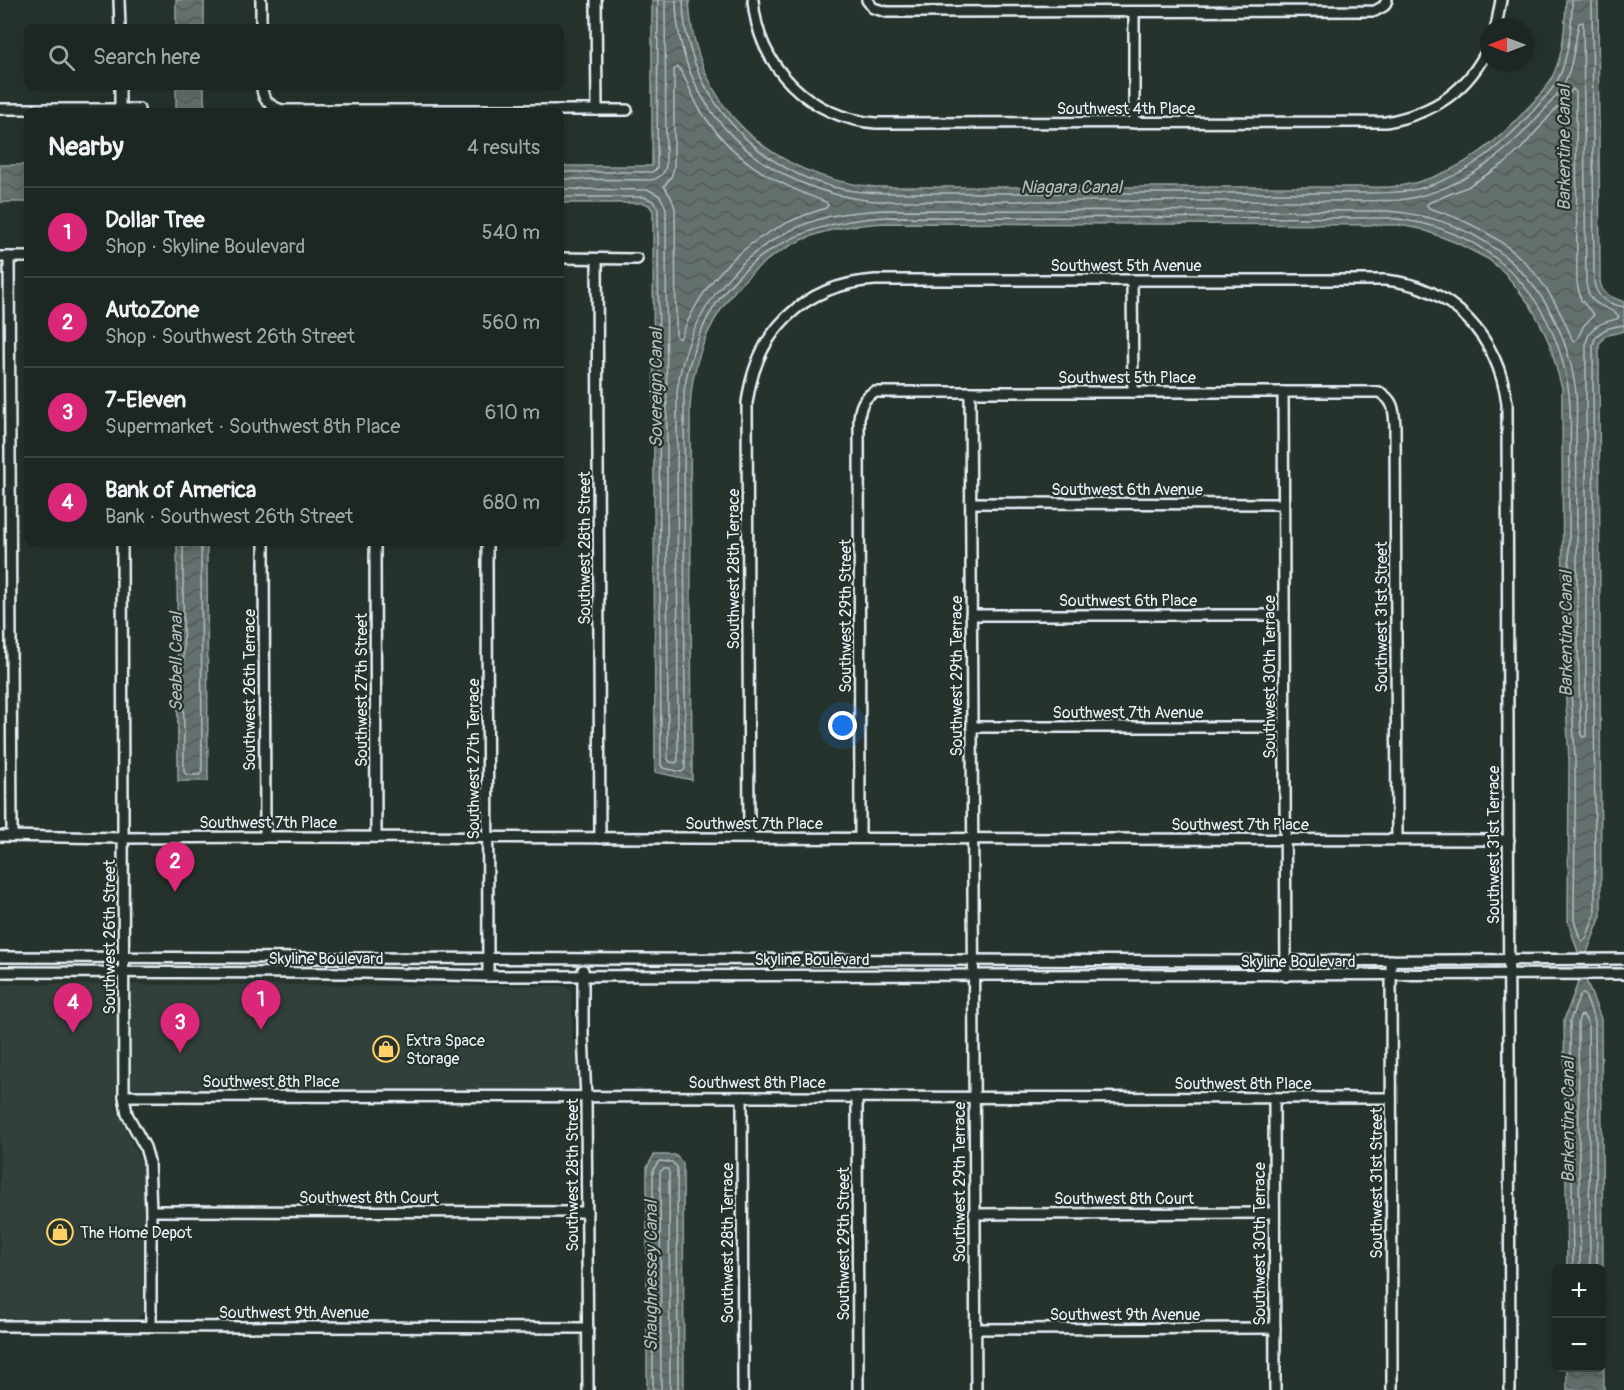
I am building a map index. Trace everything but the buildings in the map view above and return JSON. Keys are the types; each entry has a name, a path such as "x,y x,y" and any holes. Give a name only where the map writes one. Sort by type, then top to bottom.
{"street":[{"path":"119,0 120,24"},
{"path":"261,0 261,24"},
{"path":"596,0 597,110"},
{"name":"Southwest 4th Place","path":"753,0 760,37 775,66 787,82 801,95 824,109 843,117 865,122 1386,122 1427,111 1466,82 1480,63"},
{"path":"867,0 873,8 887,12 1350,12 1375,11 1385,3"},
{"path":"1498,18 1501,0"},
{"path":"1134,13 1134,123"},
{"path":"120,90 120,108"},
{"path":"263,90 265,100 275,108"},
{"path":"0,109 24,109"},
{"path":"564,110 627,110"},
{"path":"12,836 5,257 24,257"},
{"path":"564,258 638,259"},
{"name":"Southwest 28th Street","path":"597,259 600,838"},
{"name":"Southwest 5th Avenue","path":"791,312 825,291 864,280 1396,281 1427,291 1461,312"},
{"path":"1132,280 1133,392"},
{"name":"Southwest 28th Terrace","path":"749,838 747,403 757,360 774,331 791,312"},
{"name":"Southwest 31st Terrace","path":"1461,312 1478,329 1495,357 1505,387 1507,404 1510,1390"},
{"name":"Southwest 5th Place","path":"866,397 874,392 1379,392 1387,396"},
{"name":"Southwest 29th Terrace","path":"970,392 976,1390"},
{"name":"Southwest 30th Terrace","path":"1282,392 1286,976"},
{"name":"Southwest 31st Street","path":"1387,396 1393,404 1395,426 1397,839"},
{"name":"Southwest 29th Street","path":"860,837 859,419 860,409 866,397"},
{"name":"Southwest 6th Avenue","path":"971,503 1283,504"},
{"name":"Southwest 26th Street","path":"122,546 124,1096 127,1114 145,1147 149,1161 151,1326"},
{"name":"Southwest 26th Terrace","path":"264,546 265,837"},
{"name":"Southwest 27th Street","path":"375,546 376,837"},
{"name":"Southwest 27th Terrace","path":"487,546 488,976"},
{"name":"Southwest 6th Place","path":"971,615 1284,615"},
{"name":"Southwest 7th Avenue","path":"972,727 1284,727"},
{"name":"Southwest 7th Place","path":"0,836 1509,840"},
{"name":"Skyline Boulevard","path":"0,957 1624,959"},
{"name":"Southwest 28th Street","path":"584,959 588,1390"},
{"name":"Southwest 31st Street","path":"1390,960 1392,1390"},
{"name":"Skyline Boulevard","path":"0,972 396,973 488,976 583,974 1286,976 1624,974"},
{"name":"Southwest 8th Place","path":"124,1096 1391,1098"},
{"name":"Southwest 28th Terrace","path":"741,1097 743,1390"},
{"name":"Southwest 29th Street","path":"857,1098 858,1390"},
{"name":"Southwest 30th Terrace","path":"1274,1098 1275,1390"},
{"name":"Southwest 8th Court","path":"151,1211 587,1212"},
{"name":"Southwest 8th Court","path":"974,1214 1274,1213"},
{"name":"Southwest 9th Avenue","path":"0,1326 588,1328"},
{"name":"Southwest 9th Avenue","path":"975,1329 1275,1328"}],"shaded area":[{"path":"1300,964 1373,964 1377,967 1368,971 1295,970 1295,966"},
{"path":"1489,964 1497,966 1498,969 1406,971 1401,967 1404,965"},
{"path":"0,984 564,986 571,991 572,996 572,1040 580,1047 582,1082 575,1090 561,1091 116,1088 116,1108 147,1175 147,1307 145,1313 135,1319 0,1318"}],"water":[{"path":"176,0 204,0 204,24 176,24"},
{"path":"652,0 689,0 694,38 706,73 723,104 745,130 772,152 803,169 837,180 875,187 1399,186 1418,182 1452,169 1497,139 1537,99 1551,78 1562,47 1566,0 1598,0 1600,281 1605,292 1624,302 1624,331 1605,336 1599,344 1601,916 1586,955 1586,980 1601,1019 1603,1264 1567,1264 1564,1020 1579,980 1579,955 1568,922 1569,761 1563,644 1562,388 1550,345 1540,323 1530,305 1505,273 1488,259 1457,243 1421,229 1399,225 887,223 831,230 802,240 775,255 751,273 714,321 701,348 693,378 690,409 692,780 655,772 653,211 649,205 643,203 564,203 564,166 652,166"},
{"path":"176,90 204,90 206,108 176,108"},
{"path":"0,165 24,165 24,202 0,202"},
{"path":"177,546 207,546 208,781 178,781"},
{"name":"Shaughnessey Canal","path":"654,1155 675,1155 683,1163 684,1390 647,1390 647,1167"},
{"path":"1567,1372 1604,1372 1604,1390 1567,1390"}],"place":[{"name":"AutoZone","path":"175,892"},
{"name":"Dollar Tree","path":"261,1030"},
{"name":"Bank of America","path":"73,1033"},
{"name":"Extra Space Storage","path":"386,1049"},
{"name":"7-Eleven","path":"180,1053"},
{"name":"The Home Depot","path":"60,1232"}],"water label":[{"name":"Barkentine Canal","path":"1564,148"},
{"name":"Niagara Canal","path":"1071,187"},
{"name":"Sovereign Canal","path":"656,388"},
{"name":"Barkentine Canal","path":"1566,634"},
{"name":"Seabell Canal","path":"176,662"},
{"name":"Barkentine Canal","path":"1568,1120"}]}
